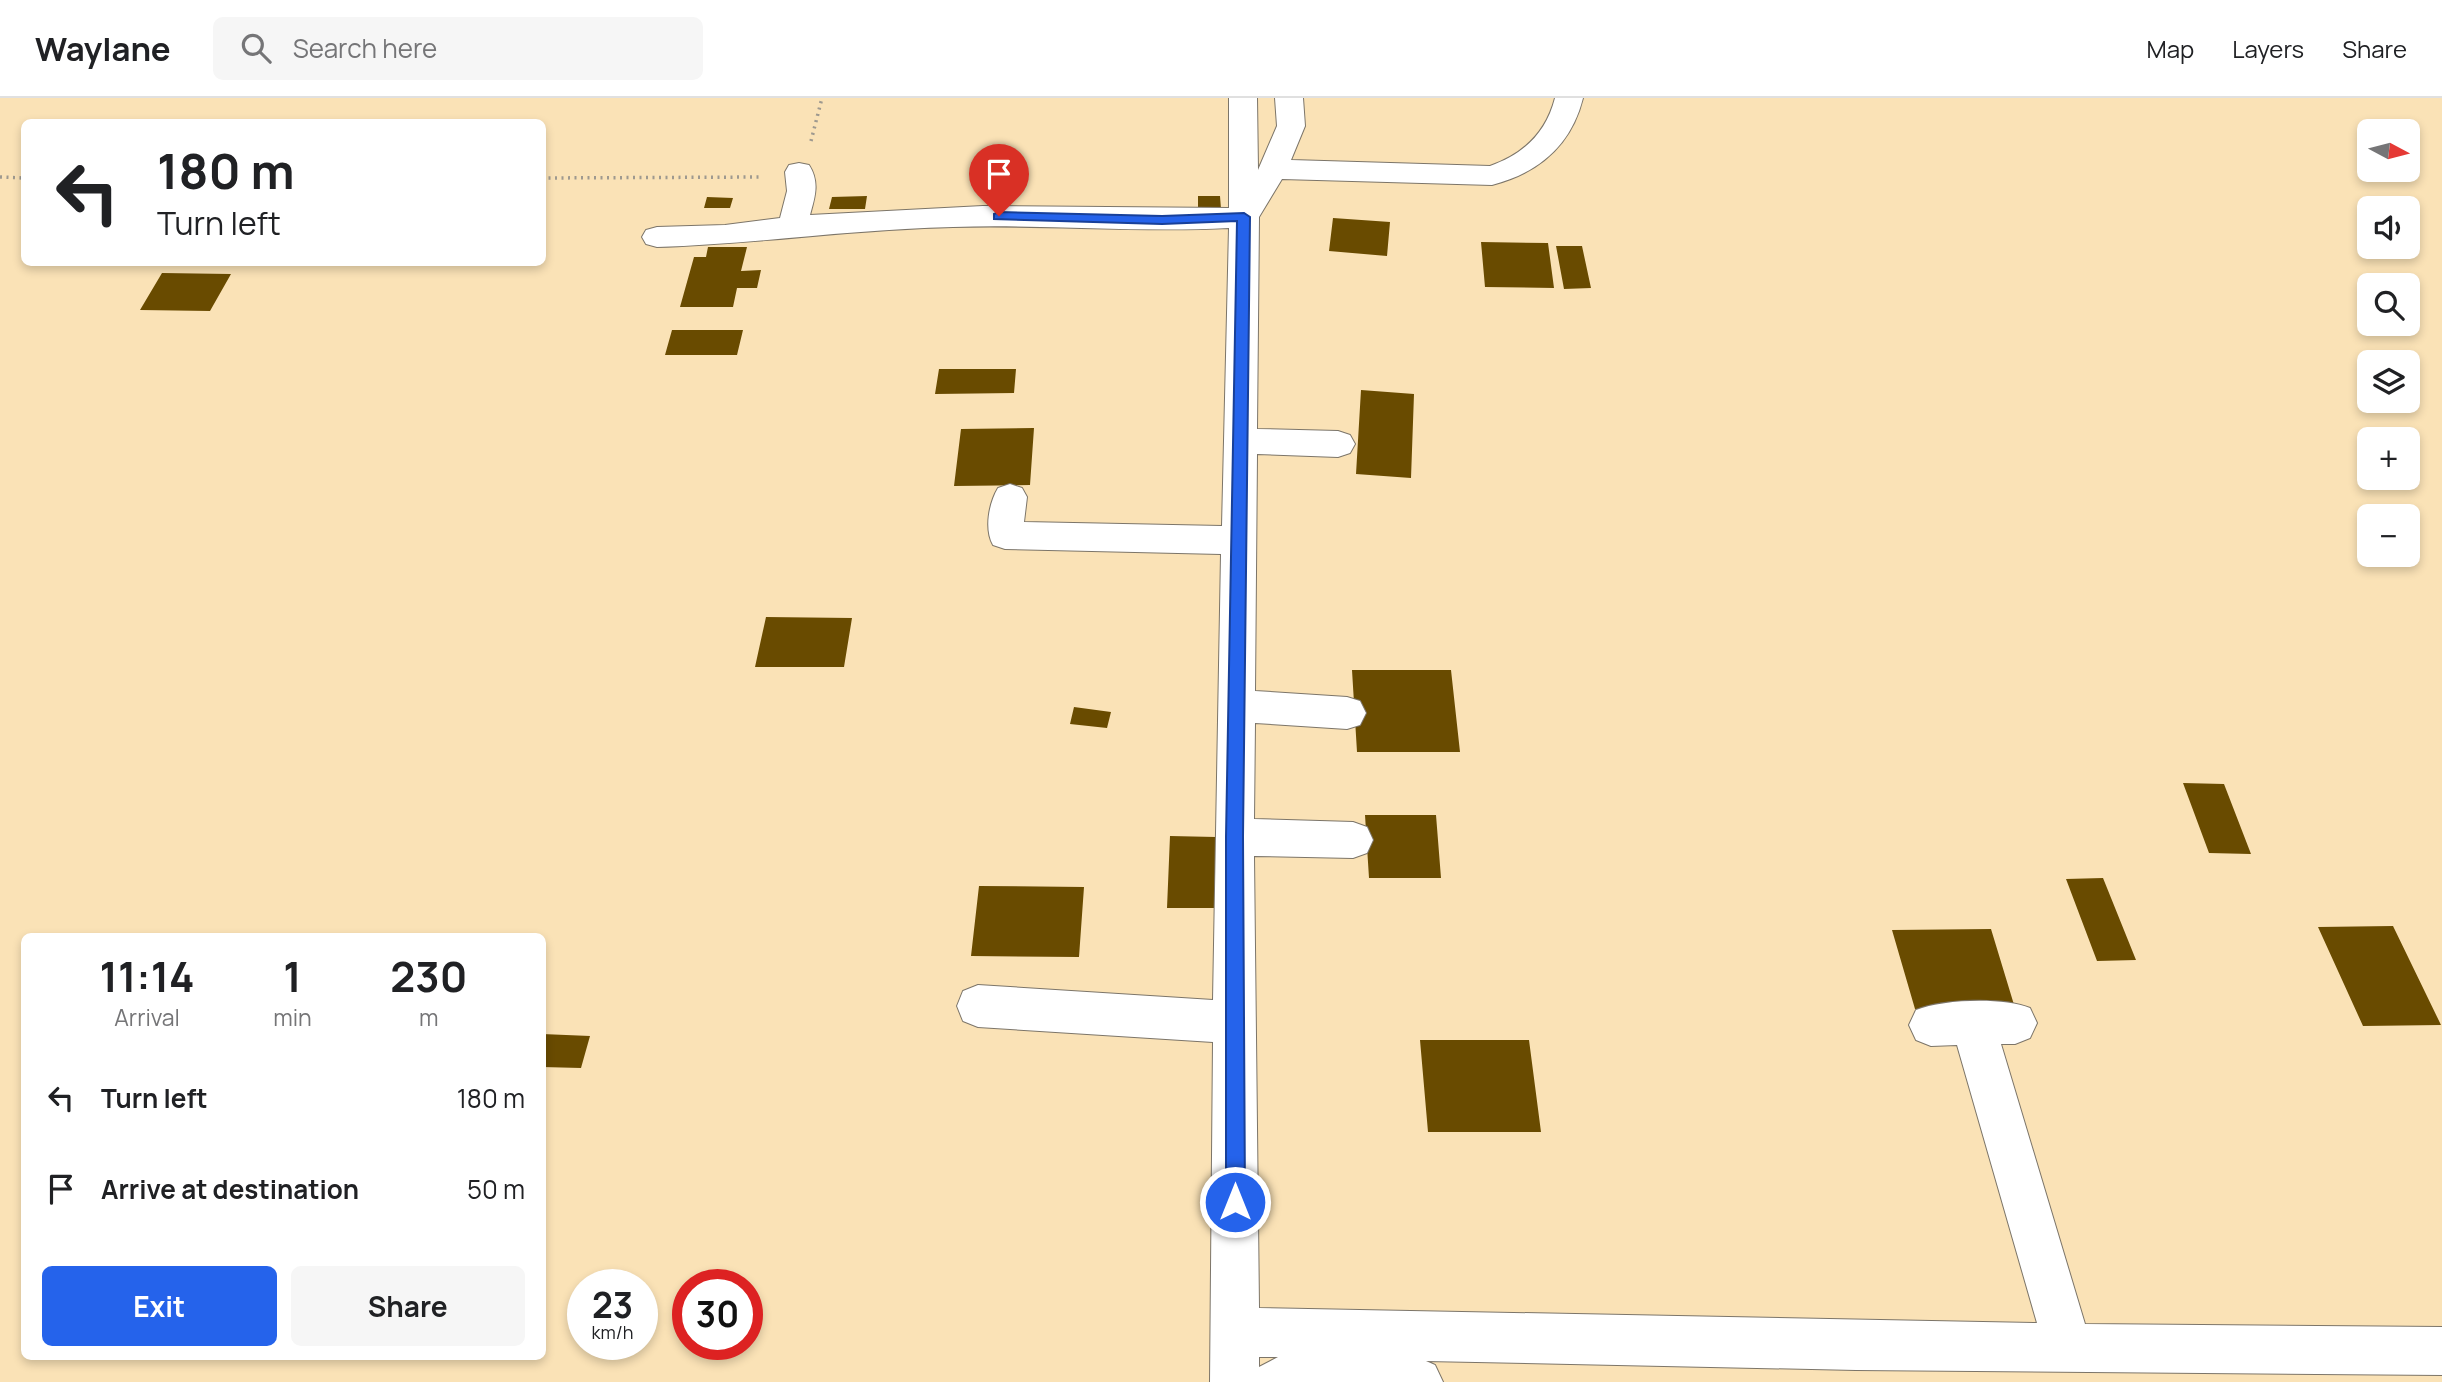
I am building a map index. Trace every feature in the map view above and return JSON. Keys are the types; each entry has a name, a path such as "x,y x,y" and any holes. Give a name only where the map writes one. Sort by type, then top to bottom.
{"street":[{"path":"1235,1382 1234,837 1244,217 1243,98"},
{"path":"1244,217 1273,169 1291,126 1289,98"},
{"path":"1273,169 1492,176 1514,169 1549,145 1566,114 1569,98"},
{"path":"792,226 802,191 799,172"},
{"path":"657,237 725,235 792,226 909,218 1046,216 1162,220 1244,217"},
{"path":"1240,441 1338,444"},
{"path":"1010,497 1004,535 1238,540"},
{"path":"1236,706 1347,713"},
{"path":"1234,837 1353,840"},
{"path":"978,1006 1235,1021"},
{"path":"1973,1024 2068,1348"},
{"path":"1236,1332 2068,1348 2442,1351"},
{"path":"1278,1382 1418,1382"}],"path":[{"path":"546,178 786,177 799,172 806,161 822,98"},
{"path":"0,177 21,178"}],"shaded area":[{"path":"0,98 2442,98 2442,1382 0,1382"}],"building":[{"path":"867,196 865,209 829,209 832,197"},
{"path":"1198,196 1220,196 1221,209 1198,209"},
{"path":"707,197 733,198 730,208 704,208"},
{"path":"1333,218 1390,222 1387,256 1329,251"},
{"path":"1481,242 1548,243 1554,288 1485,287"},
{"path":"1556,246 1582,246 1591,288 1564,289"},
{"path":"708,247 747,247 741,271 761,270 757,288 737,288 733,307 680,307 694,257 706,257"},
{"path":"162,273 231,274 210,311 140,310"},
{"path":"672,330 743,330 737,355 665,355"},
{"path":"939,369 1016,369 1014,393 935,394"},
{"path":"1361,390 1414,394 1411,478 1356,474"},
{"path":"1034,428 1030,485 954,486 961,429"},
{"path":"766,617 852,618 844,667 755,667"},
{"path":"1352,670 1451,670 1460,752 1357,752"},
{"path":"1074,707 1111,712 1107,728 1070,724"},
{"path":"2183,783 2224,784 2251,854 2209,853"},
{"path":"1365,815 1436,815 1441,878 1369,878"},
{"path":"1170,836 1216,837 1214,908 1167,908"},
{"path":"2103,878 2136,960 2097,961 2066,879"},
{"path":"979,886 1084,887 1079,957 971,956"},
{"path":"2393,926 2441,1025 2363,1026 2318,927"},
{"path":"1991,929 2015,1008 1915,1009 1892,930"},
{"path":"546,1034 590,1036 581,1068 546,1067"},
{"path":"1420,1040 1529,1040 1541,1132 1428,1132"}],"route":[{"path":"999,216 1162,220 1244,217 1234,837 1235,1202"}]}
